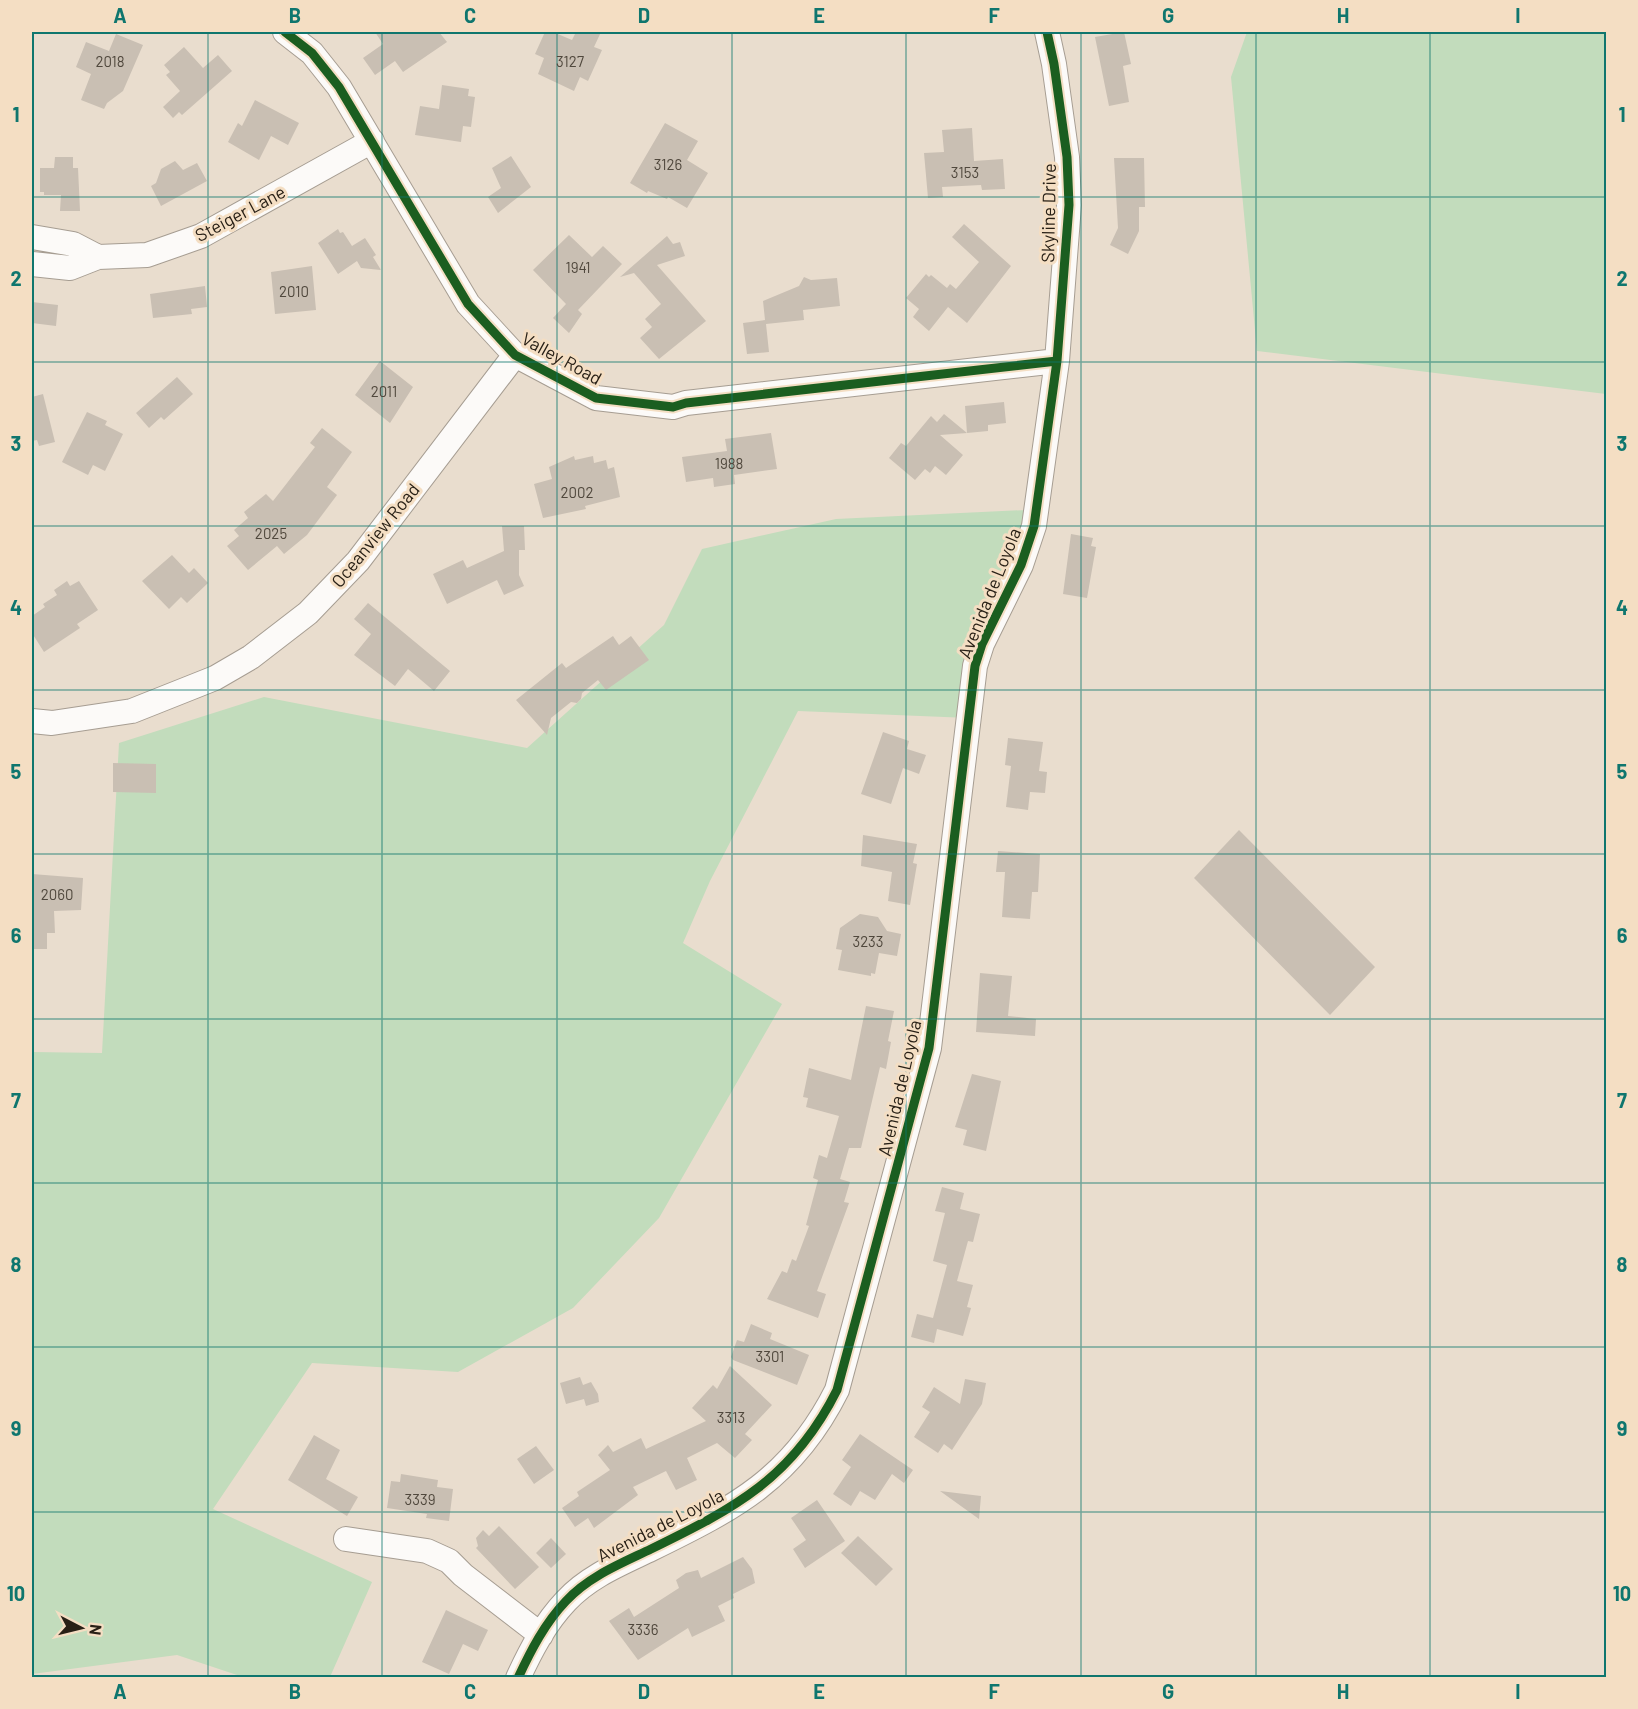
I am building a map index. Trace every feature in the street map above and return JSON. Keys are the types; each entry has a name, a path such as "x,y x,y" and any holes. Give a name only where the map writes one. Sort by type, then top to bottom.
{"street":[{"name":"Valley Road","path":"285,32 319,62 339,87 468,303 515,355 596,398 673,407 686,403 1057,360"},
{"name":"Skyline Drive","path":"1047,32 1054,64 1067,157 1069,205 1057,360"},
{"name":"Steiger Lane","path":"32,264 70,268 98,257 147,255 201,236 372,141"},
{"name":"Steiger Lane","path":"32,237 73,244 98,257"},
{"name":"Oceanview Road","path":"32,721 52,723 132,711 215,678 251,657 309,613 358,561 515,355"},
{"name":"Avenida de Loyola","path":"518,1677 541,1635 567,1600 603,1572 723,1514 767,1483 791,1461 826,1412 837,1390 929,1048 975,666 982,644 1021,565 1034,526 1057,360"},
{"path":"345,1539 428,1551 449,1561 463,1575 541,1635"}],"green space":[{"path":"1247,32 1606,32 1606,394 1257,351 1231,77"},
{"path":"1047,509 1019,571 969,718 798,711 710,881 683,943 782,1004 659,1218 573,1308 458,1372 312,1363 213,1509 372,1582 330,1677 243,1677 177,1655 32,1674 32,1052 102,1053 119,743 264,697 527,748 664,625 702,549 836,519"}],"building":[{"path":"375,32 439,32 447,42 403,72 395,61 375,75 363,58 383,44"},
{"path":"545,32 553,32 572,40 576,32 601,32 594,47 602,50 588,81 580,77 574,91 538,74 544,58 535,54"},
{"path":"1124,32 1131,64 1123,66 1129,102 1109,106 1095,37"},
{"path":"116,34 143,45 123,91 107,103 104,109 81,100 91,74 76,67 86,42 109,51"},
{"path":"184,47 203,68 218,55 232,71 182,115 179,112 173,118 163,107 180,91 166,75 170,72 164,65"},
{"path":"442,85 469,89 468,96 475,97 471,127 463,126 461,142 415,135 420,106 439,109"},
{"path":"255,100 299,123 288,145 271,136 259,160 228,142 238,123 242,126"},
{"path":"665,123 698,141 687,160 708,173 687,208 668,197 667,199 648,191 647,193 630,183"},
{"path":"972,128 974,161 1003,159 1005,189 982,190 981,185 942,187 943,197 928,198 924,153 944,152 942,130"},
{"path":"511,156 531,187 498,213 488,197 501,188 492,168"},
{"path":"55,157 73,157 73,168 78,168 80,211 60,211 61,195 44,195 44,192 40,192 40,168 54,168"},
{"path":"1114,158 1144,158 1145,207 1139,207 1139,231 1128,254 1110,245 1118,228"},
{"path":"175,161 183,170 197,163 207,181 161,206 151,186 156,183 161,169"},
{"path":"964,224 1011,266 967,323 948,307 929,331 913,317 919,309 906,298 926,274 929,277 931,275 947,288 950,284 956,289 979,262 952,237"},
{"path":"338,229 340,233 343,232 352,246 365,238 376,255 373,257 381,270 361,268 357,261 338,274 318,243"},
{"path":"569,235 592,257 603,246 622,264 578,310 582,314 569,333 553,318 566,304 533,270"},
{"path":"667,236 673,244 680,242 685,256 657,265 706,321 659,359 640,338 652,327 645,319 661,304 634,273 620,277"},
{"path":"312,266 316,310 275,314 271,272"},
{"path":"804,277 811,280 837,278 840,306 803,310 804,320 766,324 769,352 747,354 743,323 765,320 763,301 799,286"},
{"path":"205,286 207,307 191,309 192,314 153,318 150,294"},
{"path":"32,302 58,305 56,326 32,323"},
{"path":"380,361 413,387 390,423 355,395"},
{"path":"177,377 193,394 164,420 161,417 149,428 136,413"},
{"path":"43,394 55,442 39,446 37,440 32,441 32,397"},
{"path":"1004,402 1006,423 988,425 988,431 967,433 965,406"},
{"path":"87,412 107,421 105,425 123,434 105,471 93,465 88,475 62,462"},
{"path":"944,414 967,433 940,435 963,455 946,475 935,466 930,473 925,469 915,480 889,458 901,443 906,446 931,416 937,422"},
{"path":"322,428 352,452 327,487 337,495 307,535 284,554 277,546 248,570 227,546 239,536 234,530 248,518 244,512 266,494 273,501 315,447 310,443"},
{"path":"771,433 777,469 734,475 735,484 714,487 713,478 686,482 682,457 727,451 725,439"},
{"path":"574,456 575,460 593,456 594,463 606,460 608,469 614,467 620,497 585,506 586,509 543,518 534,484 552,479 549,467"},
{"path":"502,526 524,526 525,550 519,550 519,575 524,586 504,595 497,580 447,604 433,574 463,560 467,568 504,551"},
{"path":"1071,534 1093,538 1091,546 1096,547 1087,598 1063,594"},
{"path":"172,555 189,573 194,568 208,583 187,603 181,597 169,609 142,581"},
{"path":"67,581 70,586 79,581 98,610 77,624 80,628 44,652 32,633 32,616 45,607 43,604 57,595 54,590"},
{"path":"368,603 450,671 434,691 408,669 395,686 354,655 371,634 354,619"},
{"path":"613,636 619,645 631,636 649,660 606,690 598,680 582,693 577,703 571,702 551,718 547,735 516,700 562,663 566,668"},
{"path":"883,732 909,741 907,749 926,755 919,774 903,768 891,804 861,794"},
{"path":"1008,738 1043,742 1039,771 1047,772 1045,793 1030,792 1028,810 1006,807 1011,766 1005,765"},
{"path":"113,763 156,764 156,793 113,792"},
{"path":"1239,830 1375,967 1330,1015 1194,878"},
{"path":"863,835 917,844 913,863 917,864 910,905 888,901 892,872 861,866"},
{"path":"998,851 1040,854 1038,892 1032,892 1030,919 1002,917 1005,872 996,872"},
{"path":"32,874 83,878 81,910 54,911 55,933 47,933 47,949 32,949"},
{"path":"860,914 878,917 887,931 901,934 897,956 879,953 875,974 871,973 871,976 838,970 842,950 836,949 840,928"},
{"path":"980,973 1012,976 1008,1016 1036,1019 1035,1036 976,1032"},
{"path":"866,1006 894,1011 888,1041 891,1042 886,1069 880,1067 861,1148 849,1148 840,1179 850,1182 844,1202 849,1203 817,1291 826,1294 818,1318 767,1299 782,1271 787,1273 792,1259 796,1261 809,1226 806,1225 818,1180 813,1178 819,1155 827,1158 839,1116 806,1107 808,1098 803,1097 809,1068 851,1080"},
{"path":"972,1074 1001,1081 986,1151 963,1145 967,1130 955,1127"},
{"path":"942,1187 964,1193 960,1209 980,1214 973,1242 968,1241 957,1281 973,1285 967,1307 971,1308 963,1336 937,1329 934,1343 911,1337 917,1314 933,1318 947,1265 933,1261 945,1213 935,1211"},
{"path":"751,1324 772,1333 770,1339 809,1355 797,1385 733,1360 731,1357 737,1340 744,1342"},
{"path":"730,1366 772,1405 745,1434 752,1440 735,1458 717,1443 687,1458 697,1480 676,1490 666,1471 633,1487 638,1495 594,1528 588,1518 575,1527 562,1508 579,1496 577,1492 610,1470 598,1455 608,1445 613,1452 641,1438 646,1449 706,1421 692,1408 713,1385 717,1389"},
{"path":"580,1377 583,1385 591,1382 598,1394 599,1402 586,1406 584,1399 566,1404 560,1383"},
{"path":"965,1379 986,1383 982,1404 952,1450 944,1444 938,1453 914,1437 930,1412 922,1407 934,1387 960,1404"},
{"path":"860,1434 913,1470 904,1483 892,1474 875,1500 860,1491 851,1506 833,1494 851,1467 842,1460"},
{"path":"314,1435 340,1450 326,1479 358,1497 347,1516 288,1480"},
{"path":"536,1446 554,1470 534,1484 517,1459"},
{"path":"401,1474 438,1480 437,1487 453,1489 449,1521 426,1518 427,1514 387,1508 391,1481 400,1482"},
{"path":"940,1491 981,1496 979,1519"},
{"path":"817,1500 845,1541 805,1568 793,1549 806,1540 791,1518"},
{"path":"499,1526 539,1567 515,1589 476,1548 478,1546 476,1538 483,1530 489,1536"},
{"path":"858,1536 893,1569 876,1586 841,1553"},
{"path":"551,1538 566,1554 551,1568 536,1553"},
{"path":"743,1557 752,1569 755,1583 733,1594 734,1598 718,1606 725,1621 692,1637 688,1628 638,1660 609,1621 629,1608 634,1617 679,1588 676,1580 686,1573 698,1570 701,1578"},
{"path":"446,1610 488,1630 478,1651 463,1644 449,1674 422,1662"}],"cycle path":[{"path":"285,32 312,53 339,87 468,304 515,355 596,398 673,407 686,403 1057,361"},
{"path":"518,1678 545,1628 558,1609 575,1592 606,1571 709,1519 759,1487 801,1446 820,1420 837,1390 929,1048 975,666 982,644 1021,565 1034,526 1057,361 1069,205 1067,157 1054,64 1047,32"}]}
